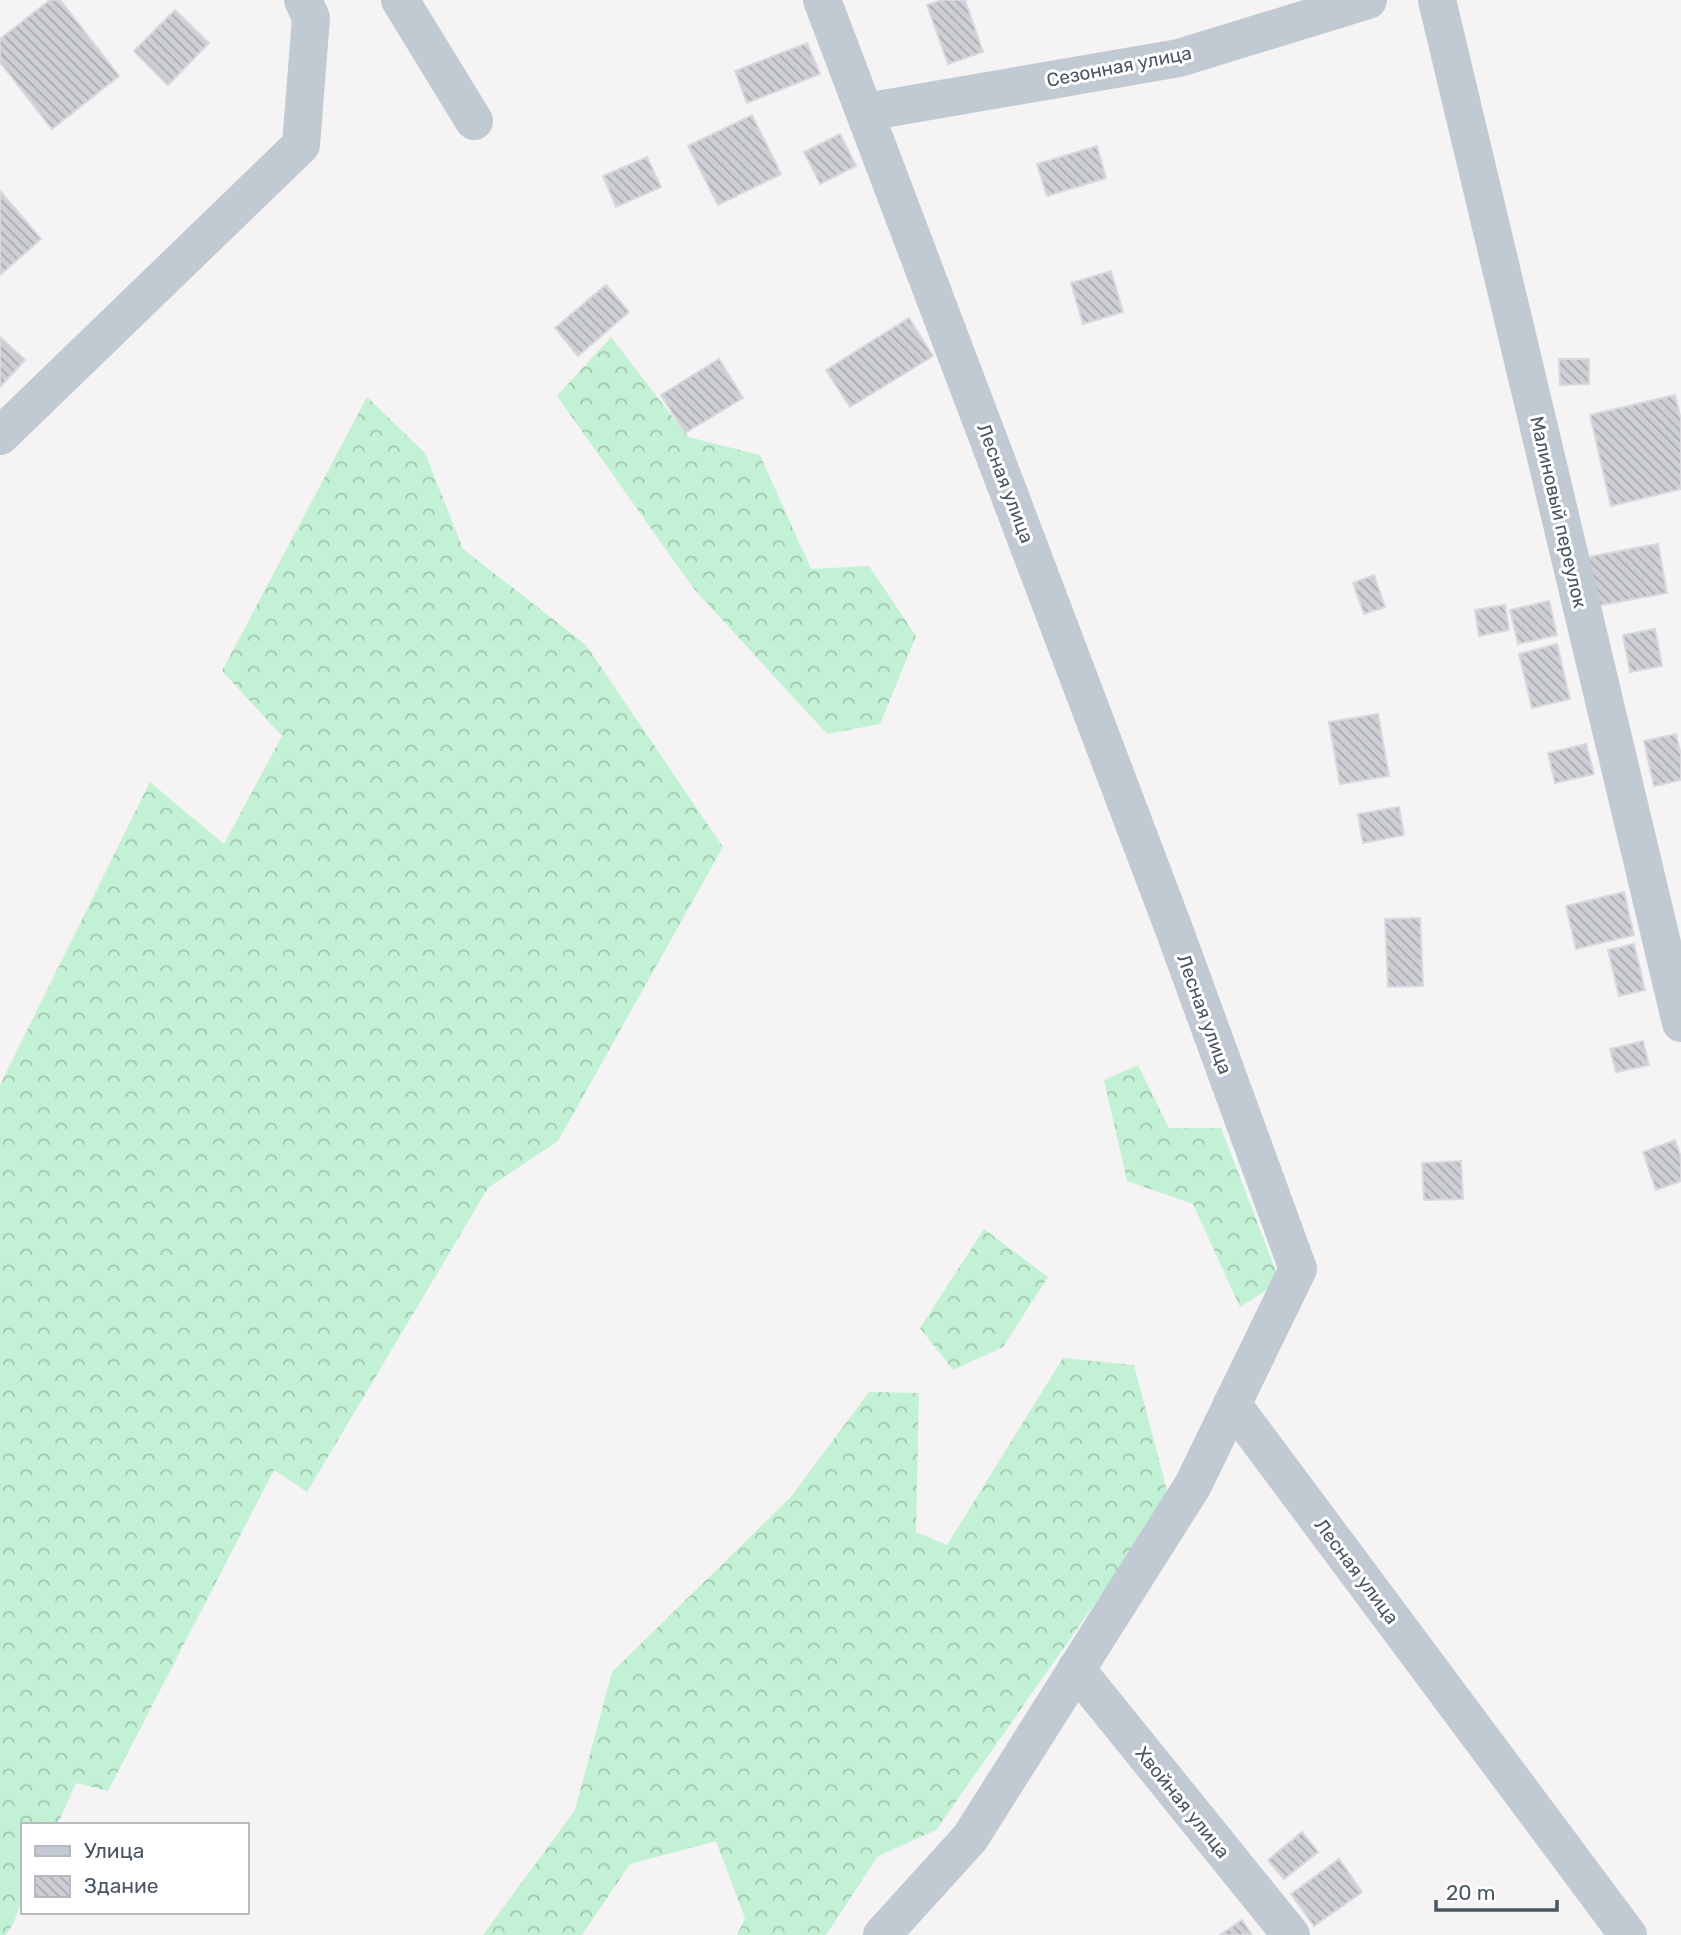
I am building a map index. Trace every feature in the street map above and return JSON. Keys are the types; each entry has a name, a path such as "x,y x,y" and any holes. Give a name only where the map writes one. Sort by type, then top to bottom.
{"street":[{"path":"0,436 301,145 311,18 303,0"},
{"path":"400,0 474,121"},
{"name":"Лесная улица","path":"822,0 1165,906 1298,1269 1232,1404 1628,1935"},
{"name":"Сезонная улица","path":"866,112 1179,58 1368,0"},
{"name":"Малиновый переулок","path":"1437,0 1681,1023"},
{"path":"883,1934 970,1838 1193,1485 1232,1404"},
{"name":"Хвойная улица","path":"1076,1670 1291,1935"}],"green space":[{"path":"611,337 688,437 760,455 811,569 869,566 916,636 880,724 827,734 694,589 557,396"},
{"path":"367,397 425,453 463,549 586,645 723,847 558,1141 488,1188 307,1492 274,1470 108,1791 76,1783 58,1823 21,1823 21,1901 14,1923 6,1935 0,1935 0,1085 150,782 224,844 282,736 222,671"},
{"path":"1138,1065 1169,1128 1221,1128 1280,1282 1240,1307 1193,1204 1127,1181 1104,1080"},
{"path":"984,1229 1048,1277 1003,1347 953,1370 920,1328"},
{"path":"1063,1358 1134,1365 1169,1498 936,1830 878,1856 826,1935 737,1935 745,1918 716,1841 630,1864 582,1935 483,1935 575,1810 612,1672 790,1498 869,1392 919,1393 916,1532 947,1545"}],"building":[{"path":"50,0 60,0 119,76 52,129 0,62 0,39"},
{"path":"942,0 965,0 983,52 948,64 927,5"},
{"path":"175,10 209,43 168,85 134,51"},
{"path":"807,43 820,74 747,103 735,71"},
{"path":"752,115 781,174 718,205 688,146"},
{"path":"840,134 856,166 820,184 804,152"},
{"path":"1097,146 1106,178 1047,196 1037,164"},
{"path":"647,157 661,187 616,207 603,176"},
{"path":"0,191 41,239 0,275"},
{"path":"1111,271 1123,312 1083,324 1071,283"},
{"path":"606,285 629,312 578,356 555,328"},
{"path":"909,318 933,356 850,407 826,370"},
{"path":"0,337 25,360 0,387"},
{"path":"719,359 743,398 685,433 661,395"},
{"path":"1559,359 1589,359 1589,384 1560,385"},
{"path":"1675,395 1681,420 1681,489 1611,506 1590,415"},
{"path":"1658,544 1667,593 1596,606 1587,557"},
{"path":"1374,575 1385,607 1364,614 1353,583"},
{"path":"1549,601 1557,635 1518,644 1510,610"},
{"path":"1505,605 1509,630 1479,636 1475,610"},
{"path":"1655,629 1662,666 1630,672 1623,635"},
{"path":"1557,644 1570,699 1532,708 1519,654"},
{"path":"1378,714 1389,776 1340,784 1329,722"},
{"path":"1676,734 1681,755 1681,780 1654,786 1644,741"},
{"path":"1586,744 1594,774 1555,783 1548,753"},
{"path":"1399,807 1404,835 1363,843 1358,814"},
{"path":"1624,892 1634,935 1576,949 1566,906"},
{"path":"1420,918 1423,986 1388,987 1385,919"},
{"path":"1634,944 1645,990 1619,996 1608,950"},
{"path":"1643,1041 1649,1065 1616,1072 1610,1049"},
{"path":"1675,1140 1681,1157 1681,1181 1656,1190 1643,1152"},
{"path":"1461,1161 1463,1199 1424,1200 1422,1163"},
{"path":"1302,1832 1318,1852 1284,1879 1268,1860"},
{"path":"1339,1859 1362,1892 1314,1926 1291,1894"},
{"path":"1242,1920 1252,1935 1220,1935"}]}
